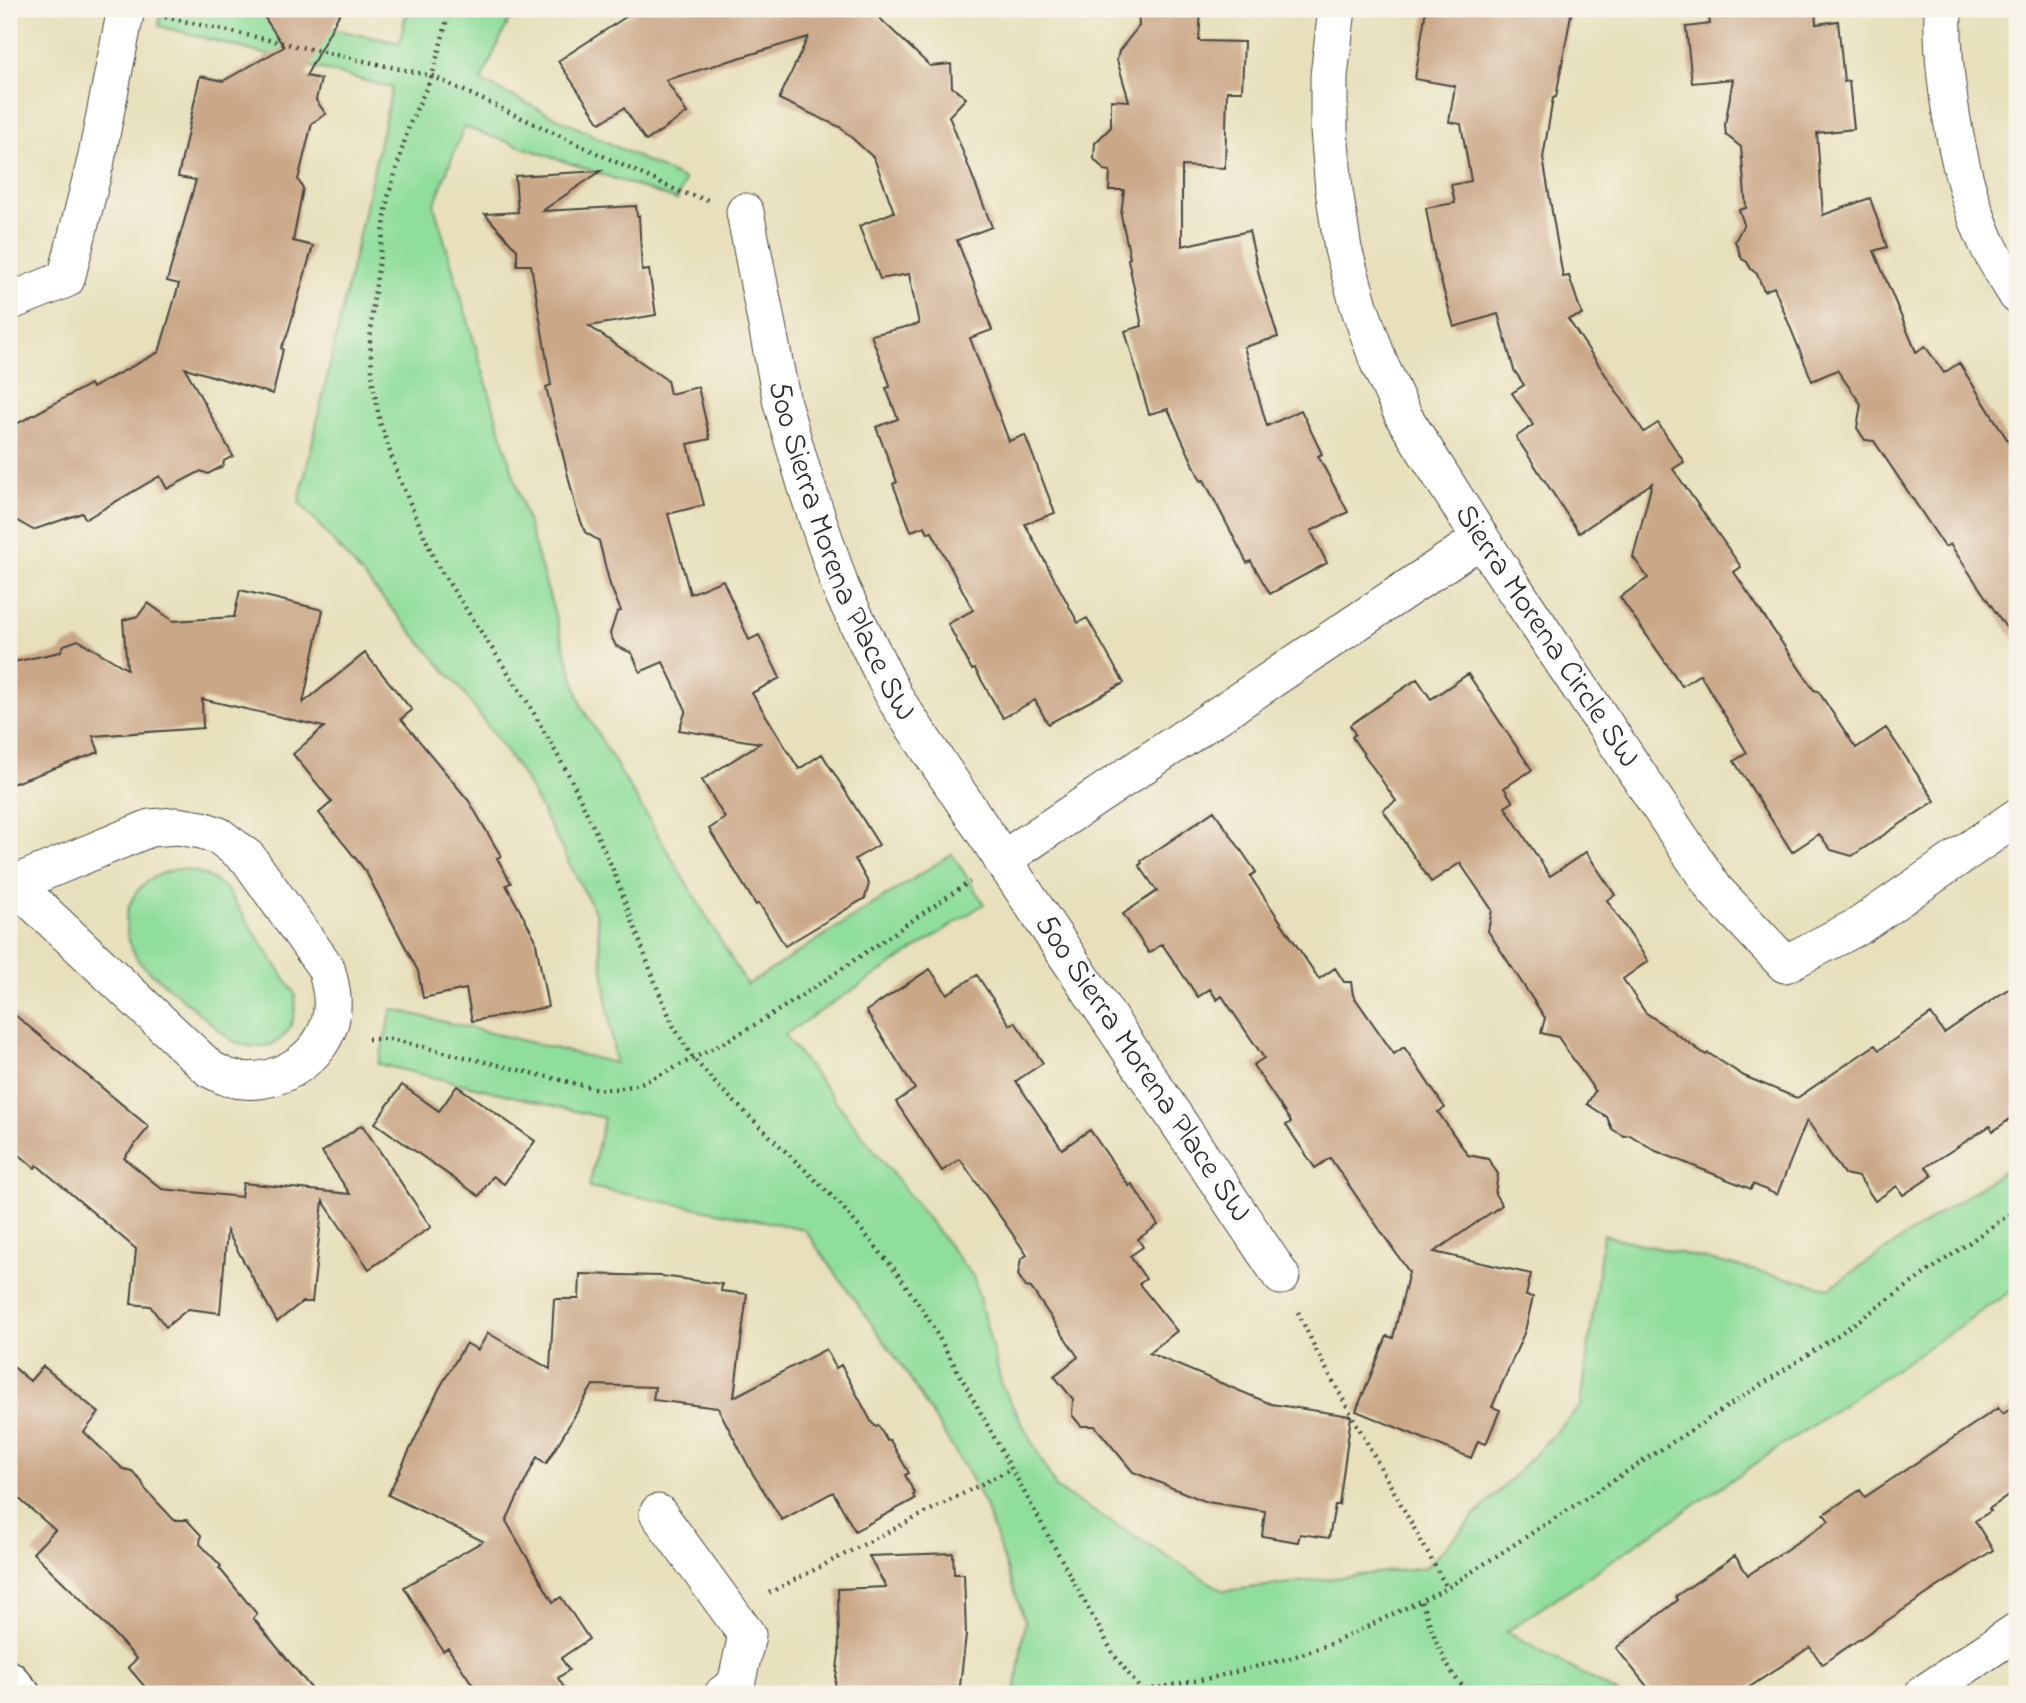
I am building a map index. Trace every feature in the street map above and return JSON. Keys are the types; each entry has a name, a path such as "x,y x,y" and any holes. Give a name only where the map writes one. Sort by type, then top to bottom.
{"street":[{"path":"9,302 66,279 96,160 126,9"},
{"name":"Sierra Morena Circle SW","path":"1337,9 1329,76 1329,130 1334,190 1343,248 1379,363 1404,417 1481,539 1715,890 1785,964 1859,926 2017,817"},
{"path":"1943,9 1942,39 1962,174 1989,247 2017,295"},
{"name":"500 Sierra Morena Place SW","path":"745,212 782,403 841,589 896,700 1281,1276"},
{"path":"1002,860 1481,539"},
{"path":"177,826 219,836 248,858 326,968 333,1004 323,1039 310,1056 292,1070 273,1078 251,1081 229,1078 210,1069 11,885 150,828 177,826"},
{"path":"658,1513 747,1635 736,1685 723,1694"},
{"path":"1923,1694 2017,1631"},
{"path":"9,1680 21,1694"}],"path":[{"path":"126,9 432,76 680,192 745,212"},
{"path":"450,9 432,76 410,123 386,208 370,342 373,384 380,423 409,502 437,565 528,703 586,809 612,867 658,990 674,1027 693,1058 717,1085 839,1203 895,1270 925,1313 1115,1655 1141,1693 1290,1658 1331,1644 1447,1588 1835,1337 2017,1209"},
{"path":"323,1039 390,1038 598,1089 615,1091 640,1085 726,1043 802,997 1002,860"},
{"path":"1281,1276 1317,1352 1447,1588"},
{"path":"730,1612 1011,1469"},
{"path":"1421,1602 1444,1661 1454,1677 1471,1694"}],"green space":[{"path":"161,9 234,9 400,43 407,9 514,9 481,81 685,180 677,200 464,127 434,205 582,707 747,985 952,854 984,904 784,1035 974,1278 1002,1386 1057,1489 1224,1591 1426,1567 1581,1406 1603,1235 1829,1288 2017,1162 2017,1287 1506,1632 1619,1694 1015,1694 1025,1621 984,1503 903,1368 804,1229 589,1187 604,1118 378,1064 392,1009 615,1063 596,914 525,779 458,685 299,502 392,88 159,26"},
{"path":"177,869 203,874 226,889 295,994 292,1022 279,1040 258,1047 231,1040 139,962 127,931 130,904 147,882 160,874"}],"building":[{"path":"259,9 342,9 306,76 321,79 316,100 326,114 312,123 298,180 303,188 293,241 313,246 287,336 281,348 283,349 273,394 185,368 233,456 224,461 223,466 208,474 201,471 167,489 160,476 86,519 82,513 33,530 9,516 9,428 90,384 92,388 159,352 179,284 167,281 196,180 178,177 200,76 223,81 284,47"},
{"path":"638,9 870,9 930,66 951,64 952,87 966,98 949,116 992,227 957,240 992,330 970,338 1009,441 1025,435 1055,513 1025,524 1078,623 1087,618 1124,683 1048,724 1035,700 1003,718 975,669 972,670 948,624 973,610 932,532 928,533 925,526 911,531 893,484 897,482 876,427 898,419 886,388 890,387 889,382 871,335 919,324 909,274 880,279 859,226 894,212 874,158 840,127 779,99 808,37 666,80 687,113 646,141 624,108 600,123 558,61"},
{"path":"1138,9 1201,9 1199,41 1244,42 1242,91 1227,91 1225,168 1182,166 1182,246 1249,231 1278,337 1244,347 1267,426 1301,410 1322,454 1318,456 1348,512 1311,531 1327,563 1270,594 1251,561 1247,563 1204,480 1201,481 1168,409 1149,414 1125,331 1142,326 1121,215 1124,190 1109,190 1110,171 1104,170 1094,159 1095,143 1111,127 1111,100 1129,101 1117,60 1119,51 1139,26"},
{"path":"1426,9 1572,9 1543,158 1563,277 1569,276 1582,315 1568,319 1644,432 1658,423 1684,462 1673,469 1741,567 1734,572 1856,748 1886,728 1935,801 1852,856 1831,850 1819,834 1792,852 1734,761 1747,753 1700,674 1682,686 1620,597 1648,578 1633,557 1652,483 1579,533 1516,437 1533,425 1512,393 1524,385 1514,370 1498,314 1454,327 1435,260 1426,208 1455,203 1451,185 1471,181 1461,124 1449,122 1455,86 1415,79"},
{"path":"1708,9 1815,9 1816,24 1838,21 1844,82 1849,81 1854,129 1817,133 1823,215 1870,198 1887,247 1874,251 1916,352 1925,346 1944,373 1959,363 2017,455 2017,644 1950,544 1945,547 1874,441 1865,440 1857,428 1861,404 1837,370 1812,381 1774,287 1764,291 1757,274 1742,259 1735,241 1744,224 1739,210 1746,208 1741,147 1726,135 1725,125 1733,79 1692,83 1686,27 1710,24"},
{"path":"601,171 542,211 636,206 642,271 649,270 656,315 589,326 667,380 670,394 698,387 710,439 688,444 704,505 668,514 690,594 723,580 749,640 759,635 780,678 752,693 799,769 822,754 879,845 855,859 869,884 865,898 785,946 709,829 725,818 702,780 760,743 679,730 686,710 663,662 640,672 632,653 616,646 610,634 617,612 621,611 610,585 599,541 585,532 576,508 546,387 551,385 531,265 517,265 517,250 485,214 518,212 515,176"},
{"path":"240,590 323,610 303,703 365,653 412,710 401,719 469,801 501,856 497,858 511,883 506,885 535,938 548,1007 472,1021 466,989 423,998 418,971 365,870 319,813 332,802 293,754 324,727 202,699 203,728 93,736 99,752 9,785 9,663 60,652 64,645 78,640 127,669 123,620 138,616 148,603 173,621 234,617"},
{"path":"1468,674 1532,770 1504,788 1513,802 1505,807 1550,876 1586,852 1615,895 1607,900 1648,961 1623,979 1645,1012 1706,1055 1708,1053 1744,1076 1797,1098 1875,1045 1879,1050 1931,1014 1944,1033 2017,983 2017,1114 1993,1131 1990,1126 1926,1167 1932,1176 1903,1195 1897,1186 1875,1201 1859,1177 1844,1174 1807,1120 1777,1195 1753,1184 1751,1189 1656,1151 1630,1135 1624,1136 1612,1129 1607,1117 1587,1104 1595,1091 1558,1037 1541,1033 1545,1018 1488,931 1492,910 1460,863 1431,882 1383,810 1396,801 1352,737 1355,734 1350,725 1417,679 1431,699"},
{"path":"1214,811 1256,872 1250,876 1319,979 1335,968 1344,982 1351,982 1353,995 1394,1054 1404,1047 1445,1108 1438,1112 1468,1155 1488,1159 1498,1174 1495,1194 1502,1205 1434,1252 1531,1274 1526,1296 1533,1297 1525,1331 1492,1407 1500,1410 1486,1444 1478,1441 1471,1458 1356,1411 1387,1336 1393,1338 1409,1272 1330,1158 1315,1168 1286,1125 1291,1122 1253,1065 1264,1058 1222,996 1217,1000 1210,989 1198,997 1162,944 1149,953 1123,914 1157,891 1139,865 1141,861"},
{"path":"930,969 947,994 977,975 1010,1025 1015,1022 1043,1063 1016,1081 1062,1149 1090,1130 1129,1186 1132,1184 1158,1225 1138,1239 1143,1247 1130,1256 1146,1279 1139,1284 1177,1331 1149,1353 1271,1404 1351,1416 1339,1505 1335,1505 1329,1538 1300,1534 1298,1542 1262,1536 1265,1511 1207,1502 1133,1472 1095,1426 1081,1426 1072,1415 1073,1399 1054,1376 1078,1357 1031,1288 1026,1287 1018,1275 1021,1259 1027,1255 960,1159 942,1171 896,1102 915,1089 866,1011"},
{"path":"9,1010 149,1127 124,1158 162,1189 241,1197 243,1183 350,1194 322,1152 362,1125 431,1227 369,1269 323,1201 312,1302 302,1302 277,1322 227,1231 220,1313 188,1309 166,1327 150,1306 131,1304 136,1249 37,1165 35,1168 9,1146"},
{"path":"402,1085 439,1111 457,1086 535,1141 504,1184 493,1176 479,1196 375,1123"},
{"path":"580,1274 661,1276 722,1284 721,1291 747,1294 734,1397 826,1349 836,1368 841,1365 872,1423 876,1427 878,1425 887,1441 890,1440 909,1473 905,1475 915,1499 855,1531 833,1492 782,1520 751,1471 718,1408 653,1400 655,1387 593,1385 546,1464 537,1457 506,1521 553,1602 561,1597 589,1639 561,1658 569,1670 558,1678 568,1694 479,1694 448,1648 443,1651 404,1587 483,1541 388,1495 439,1389 466,1343 478,1350 488,1333 550,1369 554,1299 579,1299"},
{"path":"9,1363 30,1381 43,1366 99,1413 84,1432 123,1469 132,1471 174,1520 187,1520 201,1535 200,1544 221,1566 219,1568 257,1614 253,1618 316,1694 151,1694 128,1667 137,1659 86,1604 33,1553 55,1530 9,1490"},
{"path":"2017,1404 2017,1490 1975,1521 1993,1550 1822,1664 1810,1647 1739,1694 1653,1694 1616,1648 1678,1600 1676,1596 1735,1556 1748,1575 1829,1521 1824,1514 1860,1490 1865,1497 1998,1408 2003,1414"},
{"path":"953,1553 954,1574 964,1574 966,1635 959,1694 834,1694 839,1653 838,1589 886,1587 869,1556"}]}
